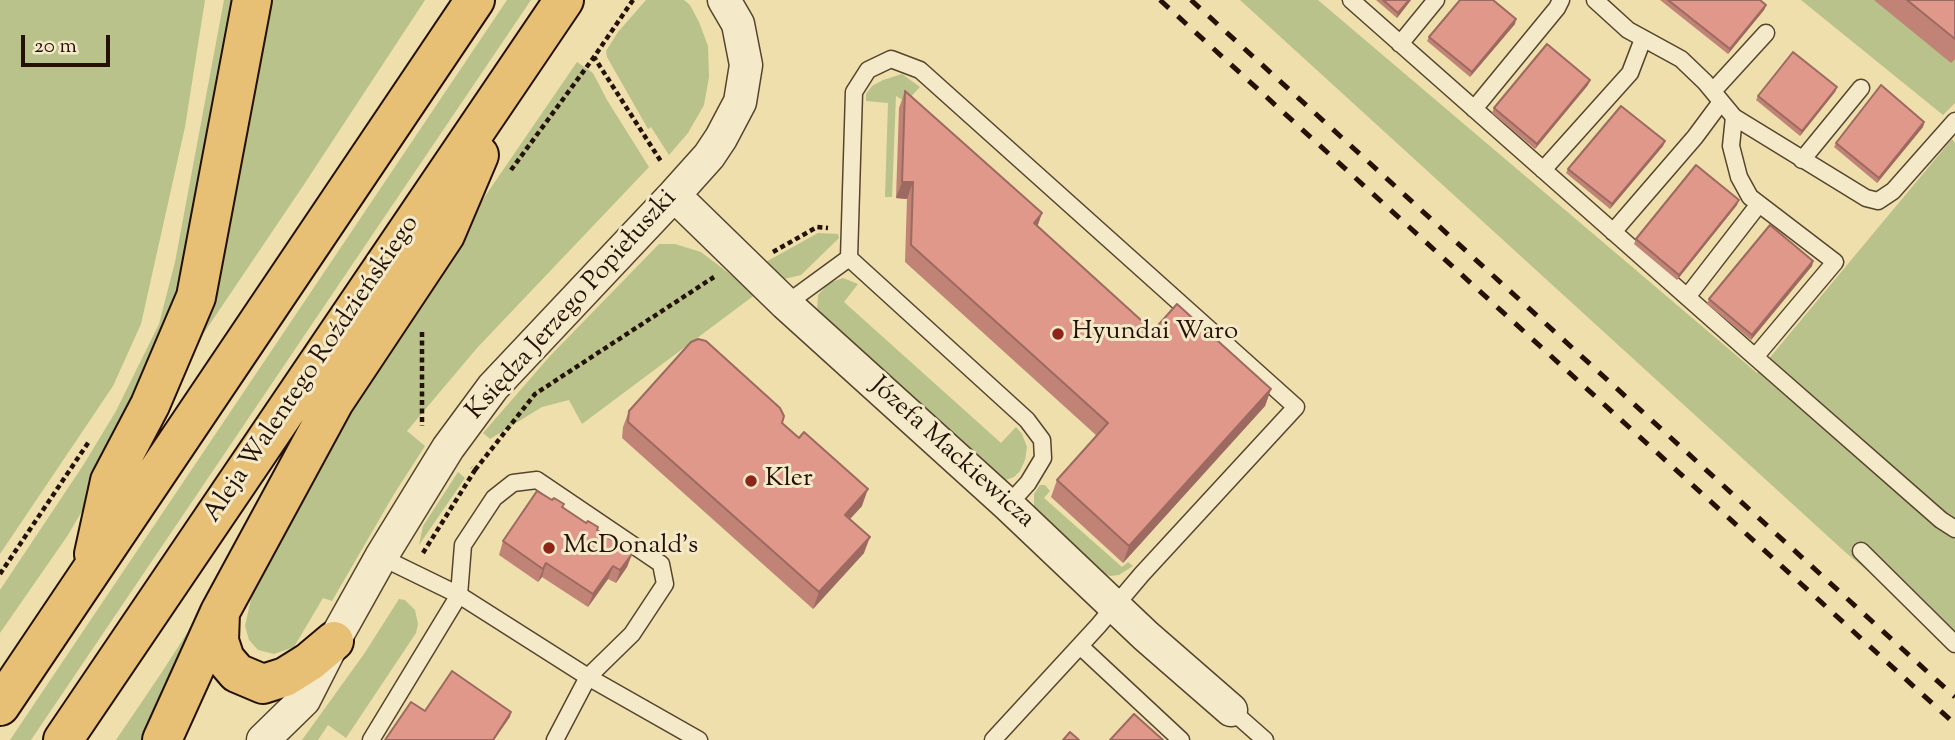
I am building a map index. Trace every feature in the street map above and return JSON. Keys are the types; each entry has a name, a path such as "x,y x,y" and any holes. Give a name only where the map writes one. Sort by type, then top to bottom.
{"highway":[{"path":"90,573 110,481 150,404 196,297 252,0"},
{"path":"0,706 475,0"},
{"name":"Aleja Walentego Roździeńskiego","path":"63,740 564,0"},
{"path":"162,740 220,612 334,402 445,235 510,79"},
{"path":"220,612 219,641 225,659 237,673 263,684 285,677 309,662 334,641"}],"street":[{"name":"Księdza Jerzego Popiełuszki","path":"334,641 448,448 493,387 674,195 721,138 740,102 746,65 738,24 724,0"},
{"name":"Józefa Mackiewicza","path":"674,195 786,304 1231,710"},
{"path":"263,740 304,700 334,641"}],"lane":[{"path":"1351,0 1941,520 1955,529"},
{"path":"1401,44 1436,0"},
{"path":"1474,109 1557,9 1561,0"},
{"path":"1595,0 1628,30 1681,59 1734,117 1866,198 1878,201 1893,191 1955,121"},
{"path":"1613,232 1695,137 1717,96 1766,33"},
{"path":"1543,170 1630,73 1643,38"},
{"path":"786,304 849,258 854,92 868,70 891,59 920,70 1296,407 993,740"},
{"path":"1802,160 1861,88"},
{"path":"1734,117 1731,146 1739,177 1750,197 1835,262 1755,357"},
{"path":"1687,297 1759,204"},
{"path":"849,258 1027,420 1042,440 1043,458 1028,483 1009,505"},
{"path":"372,740 459,595 463,545 494,498 513,483 537,480 661,564 665,584 632,634 588,677 555,740"},
{"path":"1861,551 1955,644"},
{"path":"382,557 459,595 588,677 699,740"},
{"path":"1080,646 1181,740"},
{"path":"1231,710 1265,740"}],"path":[{"path":"633,0 594,57 663,165"},
{"path":"475,470 535,394 727,269 760,259 817,228 851,229"},
{"path":"0,574 97,429"}],"green space":[{"path":"0,0 205,0 185,127 141,324 113,386 0,554"},
{"path":"224,0 237,0 195,227 174,306 89,499 68,535 0,633 0,590 116,411 159,324 175,262"},
{"path":"268,0 425,0 191,352"},
{"path":"507,0 531,0 31,740 10,740"},
{"path":"646,0 684,0 690,5 699,22 708,46 709,77 704,105 688,133 669,155 651,127 648,129 606,51 618,32"},
{"path":"1240,0 1318,0 1757,373 1952,139 1955,143 1955,645 1844,551"},
{"path":"1801,0 1955,0 1955,103 1943,115"},
{"path":"577,62 593,73 649,167 477,348 407,431 425,446 332,601 323,598 294,647 274,654 258,650 249,640 245,626 257,572 403,316"},
{"path":"902,74 920,87 906,102 896,96 892,197 885,197 888,103 866,101 866,94 872,86"},
{"path":"818,233 838,234 839,238 801,275 784,279 762,264"},
{"path":"659,244 675,244 701,252 756,294 582,424 569,400 542,407 490,439 483,433 550,356"},
{"path":"843,278 858,284 844,302 1001,443 1016,427 1027,447 1025,460 1014,477 1003,481 822,319 817,311 818,295 829,283"},
{"path":"458,472 465,478 419,545 423,526"},
{"path":"1040,485 1045,485 1050,491 1044,498 1122,567 1128,562 1133,566 1119,575 1110,576 1099,571 1034,508 1034,494"},
{"path":"221,580 146,740 116,740 162,672"},
{"path":"399,599 405,600 415,610 418,624 416,633 346,738 328,725 318,740 302,740 364,654"}],"building":[{"path":"1383,0 1409,0 1398,13"},
{"path":"1460,0 1493,0 1516,19 1472,72 1429,37"},
{"path":"1668,0 1760,0 1766,5 1730,49"},
{"path":"1907,0 1955,0 1955,39"},
{"path":"1547,44 1590,80 1537,144 1494,108"},
{"path":"1793,52 1837,87 1802,131 1758,96"},
{"path":"1881,85 1924,122 1879,178 1836,143"},
{"name":"Hyundai Waro","path":"905,91 1042,213 1034,223 1153,331 1177,304 1271,389 1129,546 1057,480 1108,423 911,245 913,182 902,182"},
{"path":"1621,106 1665,141 1612,204 1568,169"},
{"path":"1696,165 1739,200 1679,275 1636,239"},
{"path":"1770,225 1813,261 1752,335 1709,299"},
{"name":"Kler","path":"698,339 706,341 780,408 784,416 782,423 799,438 804,432 868,489 845,515 870,537 819,592 628,422 629,411 691,342"},
{"path":"537,491 564,504 562,507 586,523 588,521 598,527 597,530 632,554 620,570 613,566 593,594 546,563 543,569 503,541"},
{"path":"452,671 511,712 493,740 385,740 411,702 425,711"},
{"path":"1134,714 1163,740 1110,740"},
{"path":"1070,732 1079,740 1063,740"}],"railway":[{"path":"1160,0 1955,724"},
{"path":"1191,0 1955,697"}],"place":[{"name":"Hyundai Waro","path":"1058,334"},
{"name":"Kler","path":"751,481"},
{"name":"McDonald's","path":"549,548"}]}
